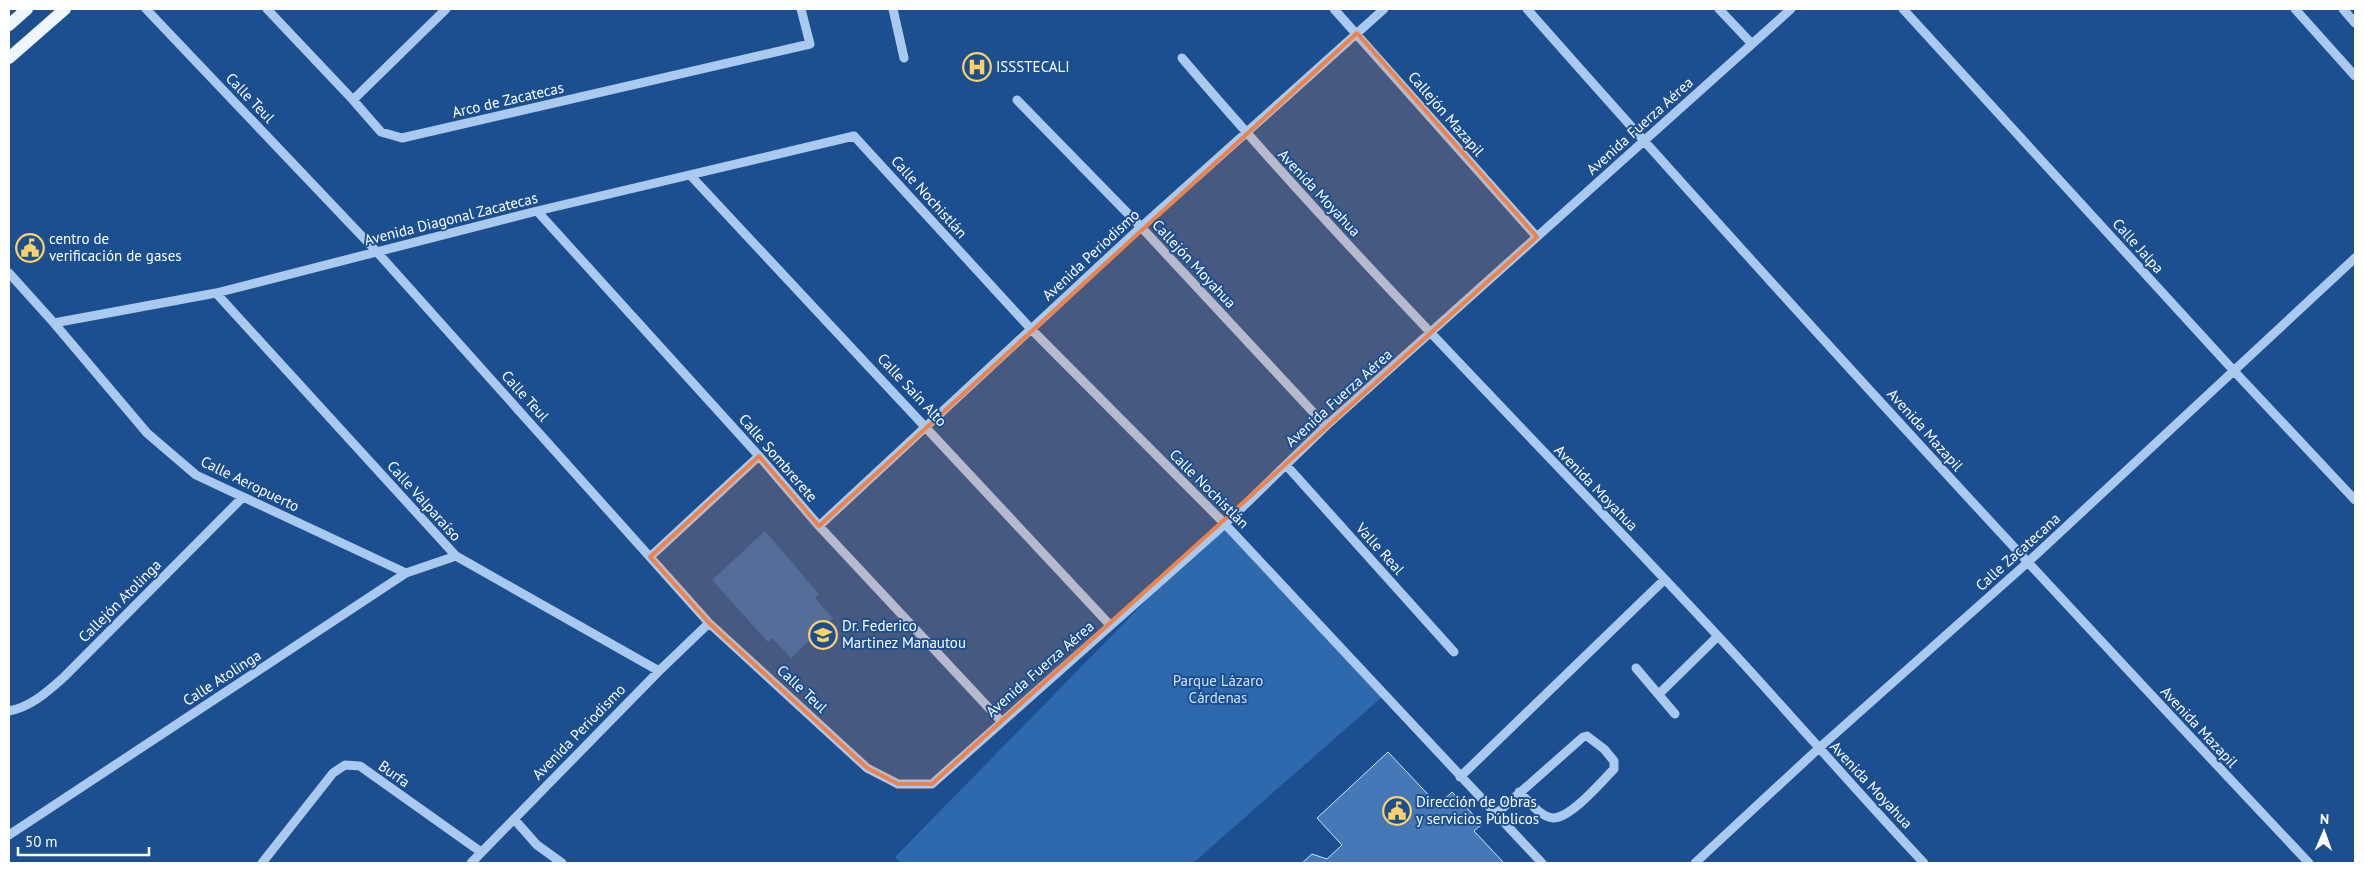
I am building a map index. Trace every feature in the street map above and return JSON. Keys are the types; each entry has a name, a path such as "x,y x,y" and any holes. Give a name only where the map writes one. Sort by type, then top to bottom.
{"main road":[{"path":"9,25 27,9"},
{"path":"9,58 65,9"}],"street":[{"name":"Calle Teul","path":"146,9 377,252 709,622 867,768 898,784"},
{"name":"Arco de Zacatecas","path":"267,9 353,100 380,132 402,138 810,44 801,9"},
{"path":"353,100 446,9"},
{"path":"893,9 904,58"},
{"name":"Callejón Mazapil","path":"1334,9 1537,237"},
{"name":"Avenida Periodismo","path":"819,526 1141,227 1384,9"},
{"name":"Avenida Mazapil","path":"1527,9 1644,142 2027,562 2309,863"},
{"path":"1719,9 1752,44"},
{"name":"Avenida Fuerza Aérea","path":"898,784 932,784 1225,524 1326,426 1791,9"},
{"name":"Calle Jalpa","path":"1903,9 2234,371 2355,500"},
{"path":"2295,9 2355,76"},
{"path":"2343,9 2355,23"},
{"name":"Avenida Moyahua","path":"1182,58 1246,133 1430,334 1718,636 1818,749 1924,863"},
{"name":"Callejón Moyahua","path":"1017,100 1141,227 1326,426"},
{"name":"Avenida Diagonal Zacatecas","path":"54,323 216,293 537,211 854,136"},
{"name":"Calle Nochistlán","path":"854,136 1031,329 1225,524 1542,863"},
{"name":"Calle Saín Alto","path":"691,176 926,426 1110,626"},
{"name":"Calle Sombrerete","path":"537,211 759,456 819,526 1001,721"},
{"name":"Calle Zacatecana","path":"1695,863 1818,749 2027,562 2355,258"},
{"name":"Calle Aeropuerto","path":"9,273 54,323 146,433 196,475 242,498 406,572"},
{"name":"Calle Valparaíso","path":"216,293 456,556 659,671"},
{"path":"650,557 759,456"},
{"name":"Valle Real","path":"1286,465 1454,652"},
{"name":"Callejón Atolinga","path":"9,711 21,709 41,697 64,677 242,498"},
{"name":"Calle Atolinga","path":"9,835 406,572 456,556"},
{"path":"1460,777 1664,580"},
{"name":"Avenida Periodismo","path":"471,863 709,622"},
{"path":"1659,694 1718,636"},
{"path":"1636,668 1675,714"},
{"path":"1497,813 1519,792 1583,737 1587,736 1595,741 1614,761 1614,769 1585,798 1563,815 1553,818 1540,813 1519,792"},
{"name":"Burfa","path":"262,863 334,773 345,765 360,766 481,852"},
{"path":"514,819 537,845 562,863"}],"highlighted area":[{"path":"1357,33 1537,237 932,784 898,784 867,768 709,623 650,557 759,456 819,526"}],"green space":[{"name":"Parque Lázaro Cárdenas","path":"1220,525 1382,697 1193,863 901,863 895,857"},
{"path":"765,531 819,594 815,598 833,618 791,658 772,638 768,642 712,580"}],"building":[{"name":"Dirección de Obras y servicios Públicos","path":"1388,752 1438,805 1452,792 1482,824 1474,831 1504,863 1302,863 1312,854 1327,859 1342,845 1317,818"}],"place":[{"name":"ISSSTECALI","path":"977,67"},
{"name":"centro de verificación de gases","path":"30,248"},
{"name":"Dr. Federico Martinez Manautou","path":"823,635"},
{"name":"Dirección de Obras y servicios Públicos","path":"1397,811"}]}
